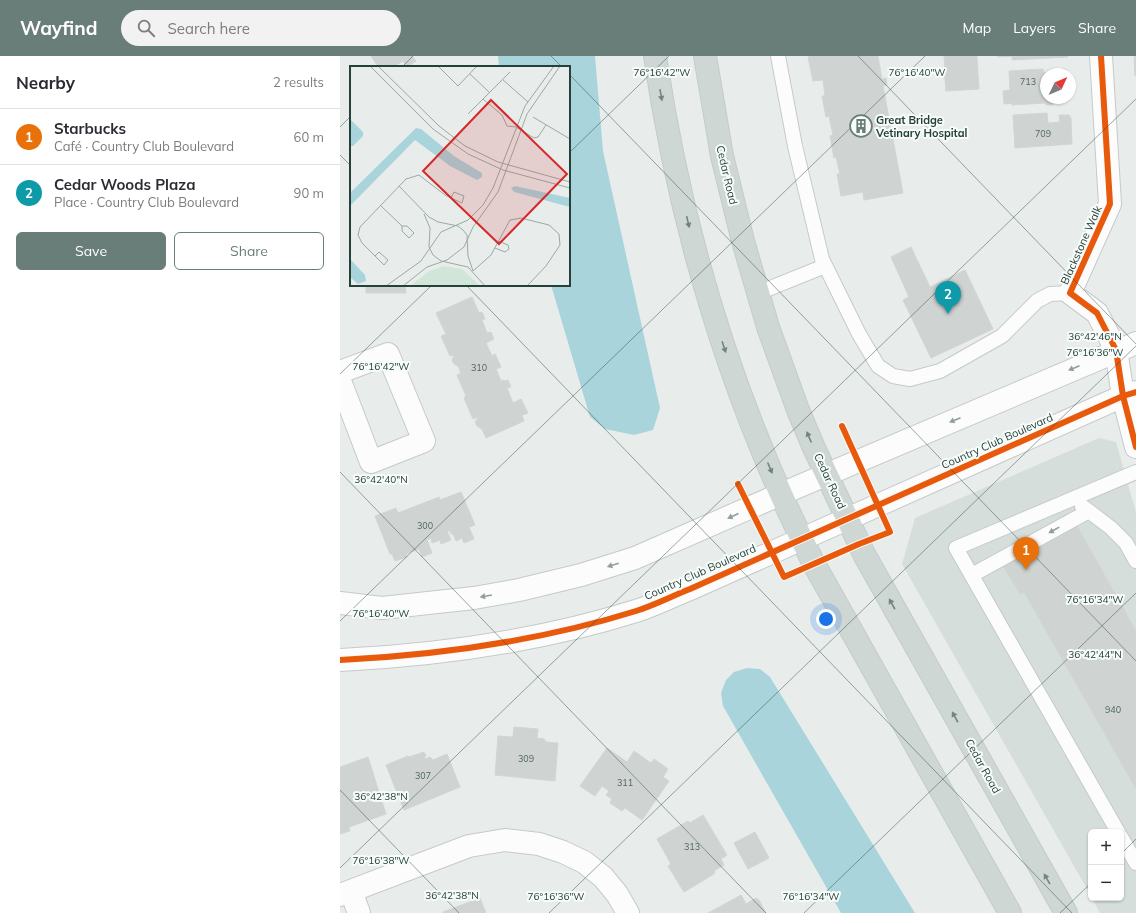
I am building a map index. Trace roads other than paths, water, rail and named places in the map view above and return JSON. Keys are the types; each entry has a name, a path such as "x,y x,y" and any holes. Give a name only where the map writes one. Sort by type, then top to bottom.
{"main road":[{"path":"655,56 664,110 688,225 714,319 739,390 781,494 801,538 847,623 1010,913"},
{"name":"Cedar Road","path":"706,56 714,115 722,156 743,241 758,293 798,410 847,518 873,570 1066,913"}],"street":[{"name":"Blackstone Walk","path":"1101,56 1110,204 1070,292 1097,313 1116,350 1126,388 1136,447"},
{"path":"340,603 382,608 474,598 519,590 581,575 636,558 781,494 1116,350 1136,343"},
{"path":"340,372 388,354 424,441 371,462 340,381"},
{"name":"Country Club Boulevard","path":"340,660 460,650 518,641 579,627 638,610 690,589 847,518 1126,388"},
{"path":"360,913 346,893 469,846 505,840 539,844 563,852 584,862 603,877 617,894 628,913"}],"lane":[{"path":"778,56 795,146 822,259 859,334 878,366 893,376 910,379 940,371 1002,336 1037,301 1050,294 1070,292"},
{"path":"758,293 825,266"},
{"path":"1116,829 956,548 1136,472"},
{"path":"1072,499 1111,528 1126,544 1136,561"},
{"path":"972,575 1089,511"},
{"path":"1124,842 1136,863"}],"water":[{"path":"498,56 595,56 603,151 660,408 653,430 634,435 605,429 590,417 551,286 570,286 570,66 499,66"},
{"path":"747,668 760,669 770,677 915,913 841,913 723,706 721,693 726,680 734,672"}],"place":[{"name":"Great Bridge Vetinary Hospital","path":"861,126"},
{"name":"Cedar Woods Plaza","path":"948,314"},
{"name":"Starbucks","path":"1026,570"}]}
